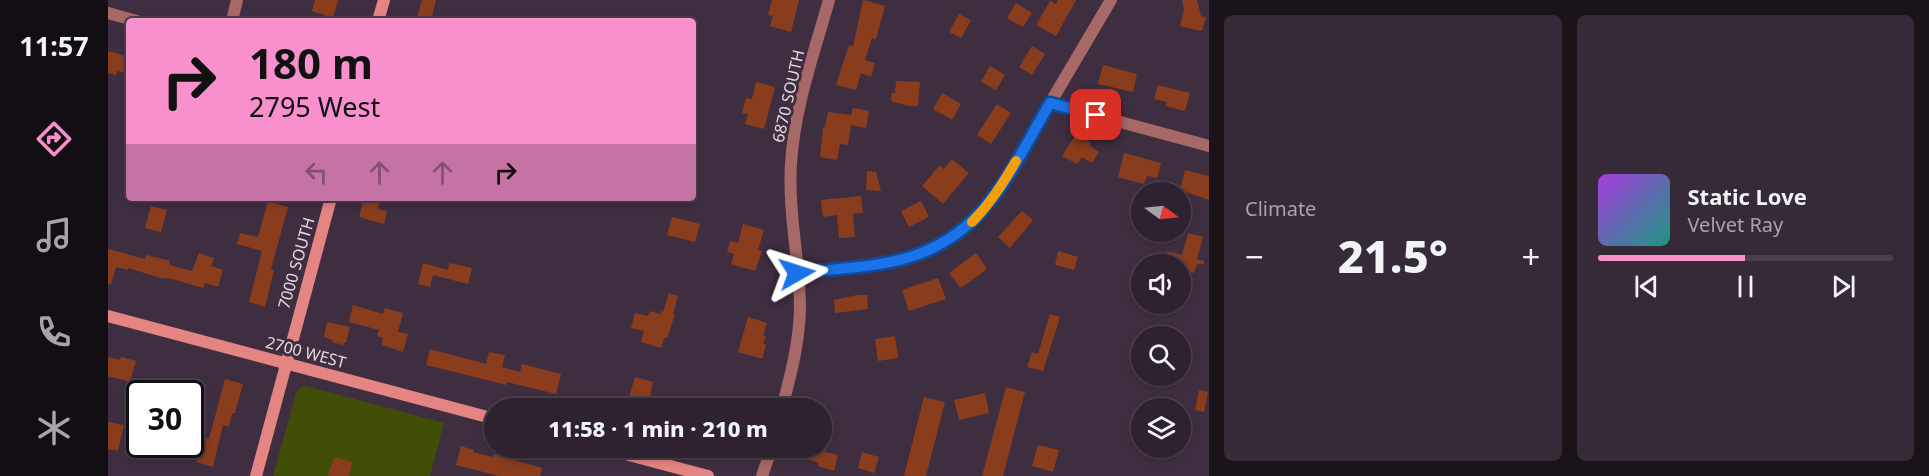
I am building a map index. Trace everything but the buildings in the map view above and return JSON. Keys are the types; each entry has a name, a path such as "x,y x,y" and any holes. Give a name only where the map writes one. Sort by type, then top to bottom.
{"main road":[{"path":"379,18 384,0"},
{"name":"7000 SOUTH","path":"256,476 330,201"},
{"name":"2700 WEST","path":"108,316 484,416"},
{"path":"640,458 708,476"}],"street":[{"path":"233,18 237,0"},
{"name":"6870 SOUTH","path":"784,398 799,329 791,207 791,164 801,104 829,0"},
{"path":"797,273 875,265 900,260 923,253 965,228 984,210 1000,188 1111,0"},
{"path":"108,13 126,18"},
{"path":"1050,103 1209,146"},
{"path":"762,476 768,458"}],"green space":[{"path":"306,386 444,423 430,476 273,476 296,393 301,387"}],"slow traffic":[{"path":"972,222 1000,188 1016,161"}],"route":[{"path":"797,273 875,265 900,260 923,253 944,242 965,228 984,210 1000,188 1050,103 1096,115"}]}
